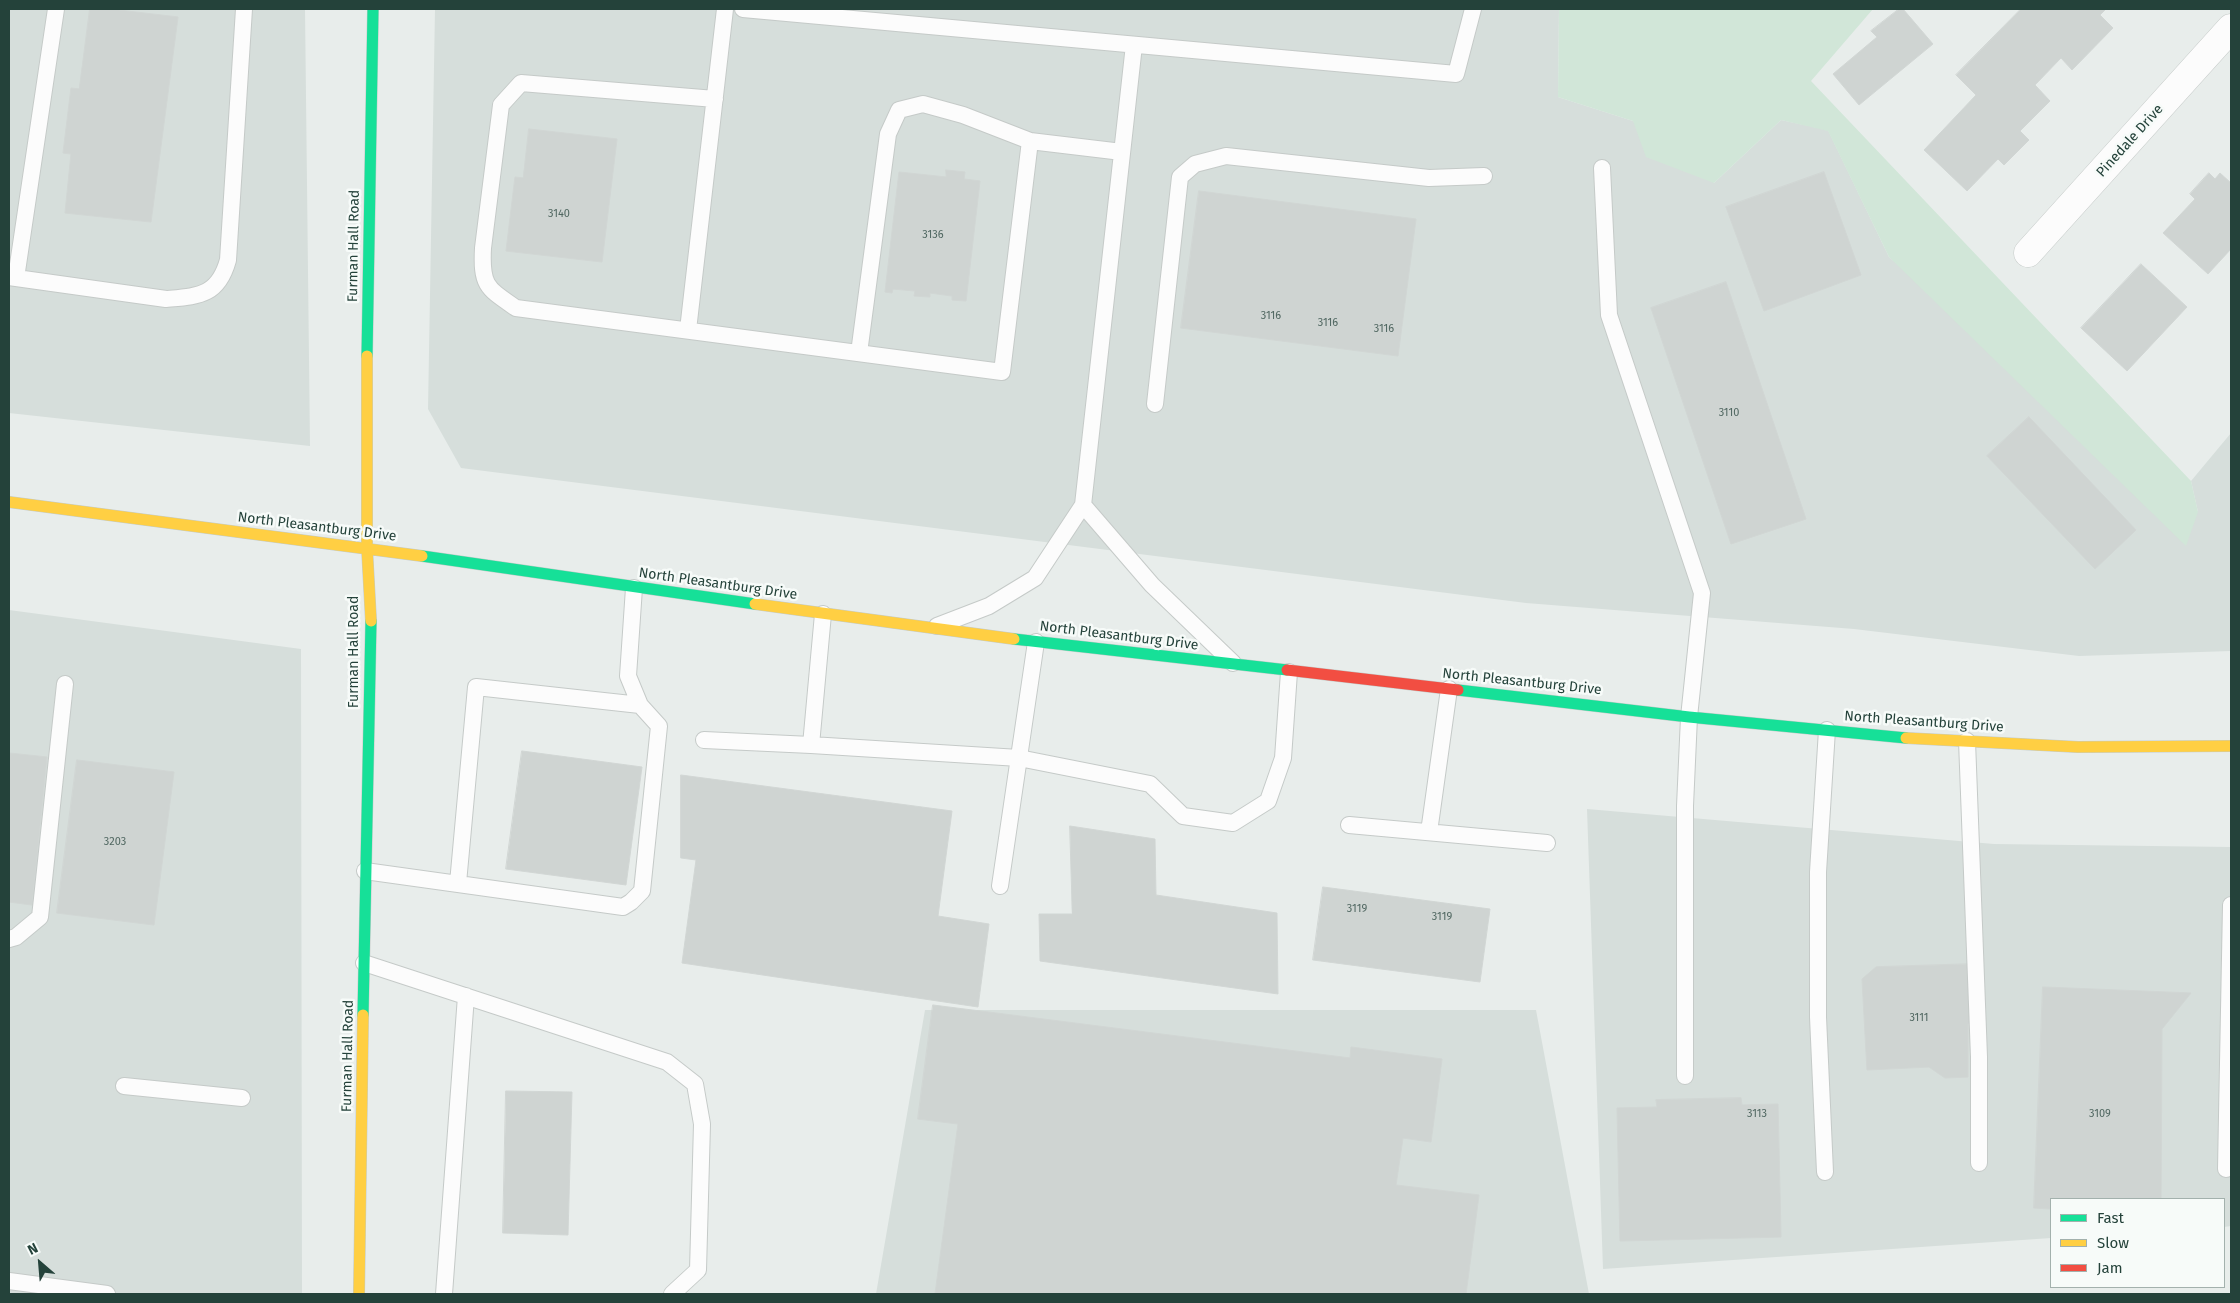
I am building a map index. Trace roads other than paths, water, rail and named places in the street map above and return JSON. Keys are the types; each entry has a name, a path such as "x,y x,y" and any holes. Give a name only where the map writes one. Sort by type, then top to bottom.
{"main road":[{"name":"Furman Hall Road","path":"359,1294 365,871 372,641 367,548 366,400 374,9"},
{"name":"North Pleasantburg Drive","path":"9,502 367,548 634,588 930,629 1689,717 1905,738 2078,747 2231,746"}],"street":[{"name":"Pinedale Drive","path":"2028,253 2231,28"}],"lane":[{"path":"56,9 12,277 166,299 192,297 214,288 224,275 228,260 244,9"},
{"path":"688,330 725,9"},
{"path":"743,9 1456,74 1473,9"},
{"path":"930,629 989,606 1035,578 1083,505 1134,44"},
{"path":"715,99 521,83 501,104 482,268 486,284 495,294 516,308 1002,372 1030,141"},
{"path":"859,353 888,134 900,110 923,104 963,115 1030,141 1122,152"},
{"path":"1155,404 1180,177 1195,164 1226,156 1429,178 1484,176"},
{"path":"1602,168 1609,315 1702,593 1689,717 1684,827 1685,1076"},
{"path":"1083,505 1152,586 1234,664"},
{"path":"365,871 623,906 631,902 642,891 659,726 640,705 628,676 634,588"},
{"path":"810,745 823,614"},
{"path":"1000,886 1036,642"},
{"path":"704,740 1019,758 1150,784 1183,816 1233,823 1268,801 1283,758 1289,672"},
{"path":"9,939 40,918 65,684"},
{"path":"458,883 476,687 640,705"},
{"path":"1429,832 1449,689"},
{"path":"1825,1172 1818,1017 1818,872 1827,730"},
{"path":"1967,741 1978,1048 1979,1163"},
{"path":"1349,825 1547,843"},
{"path":"2226,1169 2231,905"},
{"path":"364,963 667,1062 695,1084 702,1124 698,1270 672,1294"},
{"path":"444,1294 466,996"},
{"path":"124,1086 242,1098"},
{"path":"9,1281 107,1294"}]}
